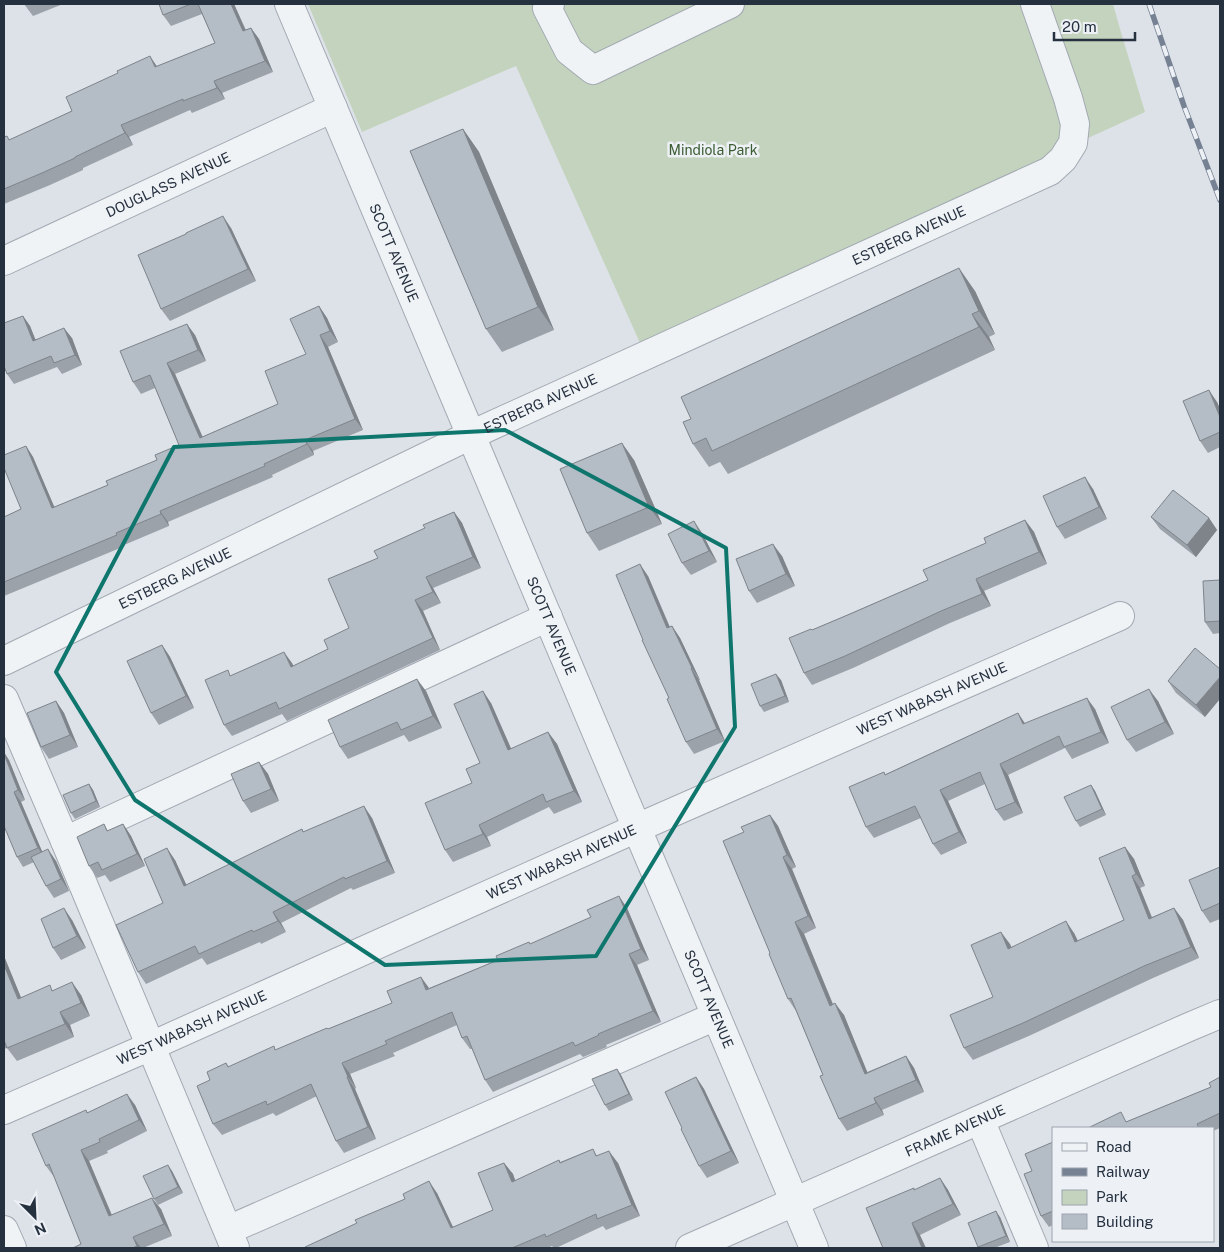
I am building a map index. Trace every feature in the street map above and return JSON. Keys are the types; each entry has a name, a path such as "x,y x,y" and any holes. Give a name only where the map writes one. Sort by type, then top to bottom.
{"street":[{"name":"SCOTT AVENUE","path":"288,4 814,1248"},
{"path":"550,4 547,8 569,51 593,70 730,4"},
{"name":"ESTBERG AVENUE","path":"4,661 471,435 1050,171 1063,159 1072,143 1075,124 1036,4"},
{"name":"DOUGLASS AVENUE","path":"4,261 333,108"},
{"name":"WEST WABASH AVENUE","path":"4,1110 637,828 1120,616"},
{"path":"65,840 548,617"},
{"path":"4,699 232,1239 716,1016"},
{"name":"FRAME AVENUE","path":"690,1248 1220,1014"},
{"path":"980,1120 1034,1248"},
{"path":"4,1230 12,1248"}],"highlighted area":[{"path":"505,430 726,548 735,727 596,956 385,965 135,800 56,672 174,447"}],"green space":[{"name":"Mindiola Park","path":"308,4 1113,4 1145,112 640,343 516,66 362,132"}],"building":[{"path":"159,4 191,4 163,15"},
{"path":"198,4 231,4 243,31 251,28 265,61 214,81 217,88 183,101 183,99 121,125 125,133 75,158 4,189 4,137 7,136 9,140 72,111 66,97 150,56 155,67 215,43"},
{"path":"463,129 538,307 486,329 410,151"},
{"path":"223,216 248,269 161,309 138,255"},
{"path":"959,268 979,311 972,314 979,327 712,451 706,438 693,444 683,422 691,419 681,397"},
{"path":"319,306 330,331 320,335 355,419 305,440 307,444 264,464 265,466 160,511 161,514 116,533 117,535 4,582 4,517 21,509 4,468 4,455 26,446 52,508 108,485 106,481 157,460 155,455 179,445 150,375 133,382 120,351 187,324 198,350 167,363 200,438 278,404 265,371 306,354 290,319"},
{"path":"23,316 33,341 64,328 75,355 54,363 51,356 7,374 4,366 4,323"},
{"path":"1209,390 1220,417 1220,432 1200,441 1183,401"},
{"path":"622,443 649,507 587,533 560,469"},
{"path":"1085,477 1099,507 1057,527 1043,496"},
{"path":"1173,490 1209,518 1187,545 1151,517"},
{"path":"454,512 473,557 426,577 433,592 415,600 433,638 279,709 276,702 224,725 205,680 228,670 230,676 284,652 291,667 328,649 324,640 349,628 328,579 378,558 374,551 425,528 423,525"},
{"path":"1025,520 1039,552 976,579 982,594 804,673 789,638 928,580 923,570 986,543 984,538"},
{"path":"694,521 709,551 682,563 668,534"},
{"path":"773,544 786,574 749,591 736,559"},
{"path":"640,564 667,628 672,626 692,668 717,729 686,742 616,575"},
{"path":"1220,580 1220,621 1205,622 1203,581"},
{"path":"162,645 186,696 151,713 127,661"},
{"path":"1195,648 1220,669 1220,677 1196,705 1168,681"},
{"path":"776,674 785,696 760,706 751,684"},
{"path":"417,679 433,716 401,730 397,722 340,747 328,720"},
{"path":"1149,689 1165,722 1127,740 1111,707"},
{"path":"483,691 508,750 548,732 574,791 546,802 543,794 479,825 483,834 445,850 425,803 472,783 466,769 480,763 454,704"},
{"path":"1087,698 1101,732 1064,747 1059,736 1000,764 1015,802 996,810 980,772 940,790 959,832 933,844 915,806 866,827 849,787 884,772 885,775 1018,713 1023,724"},
{"path":"56,701 70,735 41,747 27,713"},
{"path":"4,754 18,790 14,792 38,848 17,857 4,826"},
{"path":"259,762 271,789 243,801 231,774"},
{"path":"89,784 96,801 71,813 63,795"},
{"path":"1091,785 1102,809 1076,821 1064,797"},
{"path":"364,806 387,861 345,879 344,877 273,912 278,921 253,932 252,930 199,954 195,946 138,972 116,925 163,903 144,859 167,848 184,886 302,829 303,832"},
{"path":"770,815 787,855 783,857 808,916 795,922 830,1006 835,1003 865,1074 906,1056 916,1080 874,1098 876,1103 839,1119 820,1076 823,1075 791,998 788,999 723,841 744,832 741,827"},
{"path":"104,824 107,831 123,824 137,854 102,870 98,862 89,866 77,837"},
{"path":"1125,847 1136,874 1132,876 1149,919 1174,908 1191,947 1144,966 1023,1023 964,1048 950,1015 993,997 971,945 1001,932 1008,949 1066,921 1075,942 1124,920 1099,858"},
{"path":"48,849 61,879 46,886 31,857"},
{"path":"1220,867 1220,903 1202,911 1189,880"},
{"path":"619,896 641,949 629,954 653,1011 598,1034 575,1046 573,1042 485,1080 467,1036 462,1038 452,1012 385,1041 387,1044 342,1063 368,1127 336,1141 311,1084 267,1105 266,1101 213,1124 197,1086 210,1080 207,1072 226,1063 228,1067 274,1046 275,1050 392,1003 387,991 421,977 426,990 498,960 496,956 529,942 530,944 591,917 587,910"},
{"path":"64,908 77,936 53,948 41,919"},
{"path":"4,965 18,999 50,985 52,991 72,982 81,1003 60,1012 65,1024 7,1048 4,1040"},
{"path":"617,1069 629,1094 605,1105 592,1079"},
{"path":"696,1077 731,1151 699,1166 665,1092"},
{"path":"1220,1077 1220,1113 1197,1124 1198,1127 1090,1127 1121,1112 1126,1122 1211,1087 1209,1083"},
{"path":"127,1094 139,1120 99,1139 100,1142 81,1150 109,1216 152,1198 164,1224 133,1237 137,1246 133,1248 73,1248 81,1244 49,1164 46,1166 32,1134 86,1110 87,1113"},
{"path":"1052,1142 1052,1211 1041,1216 1024,1174 1032,1171 1025,1154"},
{"path":"593,1149 596,1156 609,1151 632,1205 597,1219 596,1214 546,1237 545,1234 512,1248 305,1247 357,1223 355,1220 405,1199 403,1194 429,1181 451,1228 493,1210 478,1173 504,1163 512,1182 559,1160 560,1163"},
{"path":"168,1165 178,1187 154,1199 143,1176"},
{"path":"940,1178 953,1204 912,1223 922,1248 883,1248 866,1208"},
{"path":"996,1211 1006,1236 978,1247 968,1223"}],"railway":[{"path":"1149,4 1184,106 1220,200"}]}
